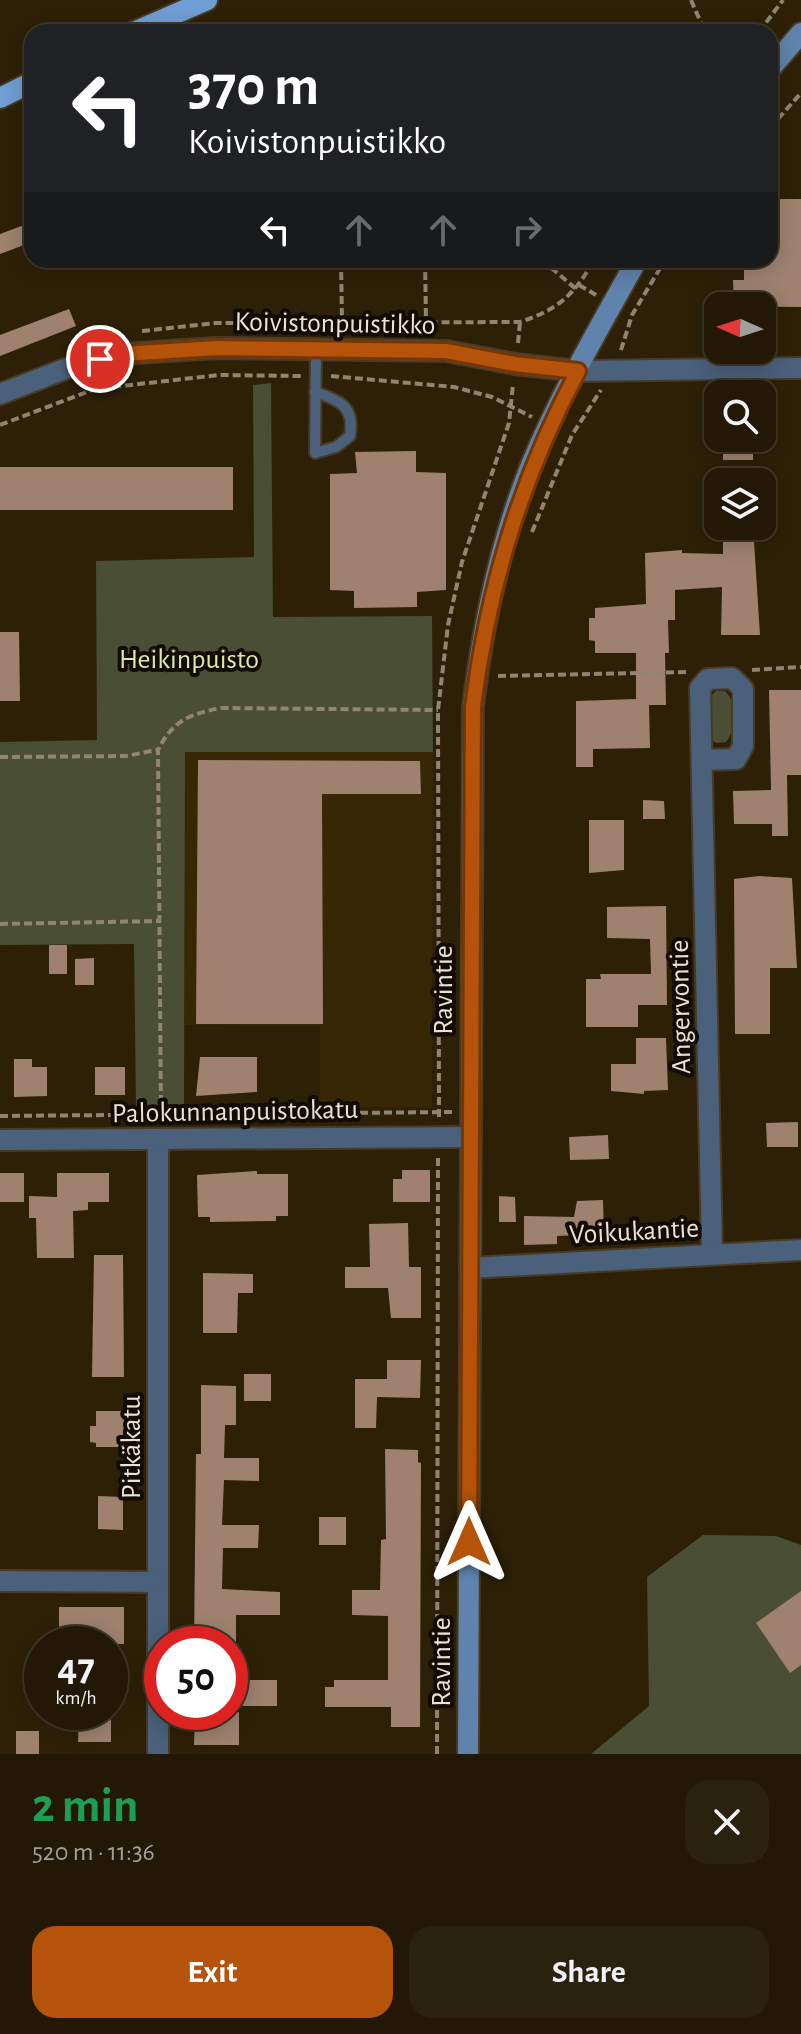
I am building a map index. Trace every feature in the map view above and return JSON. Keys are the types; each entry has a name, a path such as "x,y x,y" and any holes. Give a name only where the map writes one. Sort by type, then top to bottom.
{"main road":[{"path":"144,24 182,0"},
{"path":"151,24 207,0"},
{"path":"778,60 801,33"},
{"path":"0,98 24,86"},
{"name":"Ravintie","path":"468,1754 473,707 484,626 496,574 531,467 550,424 633,268"}],"street":[{"name":"Koivistonpuistikko","path":"0,394 78,364 122,354 216,348 446,351 515,364 578,371 801,368"},
{"name":"Angervontie","path":"702,760 712,1253"},
{"name":"Palokunnanpuistokatu","path":"0,1140 470,1137"},
{"name":"Pitkäkatu","path":"158,1139 158,1754"},
{"name":"Voikukantie","path":"470,1268 801,1250"},
{"path":"0,1581 158,1582"}],"lane":[{"path":"315,392 337,399 349,410 353,421 350,436 336,447 315,453 315,392 315,376 316,349"}],"path":[{"path":"691,0 702,24"},
{"path":"765,24 783,0"},
{"path":"778,119 801,93"},
{"path":"341,268 342,322"},
{"path":"425,268 426,322"},
{"path":"551,268 576,289"},
{"path":"122,354 144,329 216,323 520,322 550,312 576,289 589,268"},
{"path":"528,544 572,435 614,369 632,315 660,268"},
{"path":"0,425 95,389 219,375 364,376 454,387 492,397 572,435"},
{"path":"497,690 500,661"},
{"path":"741,670 801,667"},
{"path":"498,676 695,671"},
{"path":"161,1115 158,750 177,722 221,708 438,710"},
{"path":"0,757 126,756 158,750"},
{"path":"0,924 160,921"},
{"path":"0,1116 470,1112"}],"shaded area":[{"path":"185,751 433,752 432,1107 320,1107 320,1026 185,1025"}],"green space":[{"name":"Heikinpuisto","path":"271,383 273,617 432,616 433,752 185,752 184,1107 136,1107 134,944 0,945 0,742 97,740 96,561 254,557 253,385"},
{"path":"716,691 725,691 729,696 734,716 726,742 716,743 710,738 710,697"},
{"path":"703,1535 776,1536 801,1545 801,1754 591,1754 649,1706 647,1577"}],"building":[{"path":"778,199 801,199 801,307 776,307 776,292 733,292 733,280 744,280 744,268 778,268"},
{"path":"24,225 24,245 0,254 0,234"},
{"path":"69,309 76,326 0,356 0,335"},
{"path":"416,451 416,472 446,473 446,590 417,592 417,607 354,608 354,591 330,590 330,474 357,473 355,452"},
{"path":"723,452 753,452 753,460 723,460"},
{"path":"0,467 233,467 233,510 0,510"},
{"path":"723,540 754,540 760,635 721,635 722,587 675,590 675,620 668,620 669,653 665,653 666,705 649,705 650,748 593,749 593,767 576,767 576,701 636,699 636,653 595,653 595,641 589,640 589,618 595,618 595,608 646,604 645,553 682,550 682,553 723,554"},
{"path":"0,632 19,632 20,701 0,701"},
{"path":"769,690 801,690 801,775 787,775 788,836 772,836 772,824 734,824 733,791 771,790"},
{"path":"198,760 420,761 421,794 322,794 323,1024 196,1024"},
{"path":"643,800 664,801 665,819 643,819"},
{"path":"589,820 624,820 624,870 589,873"},
{"path":"759,876 792,878 797,968 770,968 770,1034 735,1034 734,879"},
{"path":"666,906 667,1005 638,1005 638,1027 586,1027 586,979 601,979 600,974 651,974 650,939 607,938 607,907"},
{"path":"49,945 67,945 67,974 49,974"},
{"path":"94,958 94,985 75,985 75,959"},
{"path":"636,1038 666,1038 668,1090 644,1091 644,1094 611,1091 611,1064 636,1064"},
{"path":"200,1057 257,1057 257,1092 196,1096"},
{"path":"14,1059 32,1059 32,1067 47,1067 47,1096 14,1097"},
{"path":"95,1067 125,1067 125,1095 95,1095"},
{"path":"798,1122 798,1147 767,1147 766,1123"},
{"path":"608,1135 609,1159 570,1160 569,1137"},
{"path":"402,1170 430,1170 430,1202 393,1202 393,1179 402,1179"},
{"path":"257,1171 257,1174 288,1174 288,1216 276,1216 276,1221 210,1222 210,1217 198,1217 197,1175"},
{"path":"0,1173 24,1173 24,1202 0,1202"},
{"path":"57,1173 109,1173 109,1202 88,1202 88,1210 73,1211 74,1258 37,1258 36,1218 29,1218 29,1196 57,1197"},
{"path":"499,1196 515,1197 516,1222 499,1222"},
{"path":"603,1200 604,1234 557,1236 557,1244 524,1245 524,1216 574,1217 577,1201"},
{"path":"408,1223 409,1267 421,1267 421,1318 391,1318 388,1288 345,1288 345,1267 370,1267 369,1224"},
{"path":"94,1255 123,1255 124,1377 92,1377"},
{"path":"203,1273 253,1274 253,1293 238,1293 237,1333 203,1333"},
{"path":"387,1360 421,1360 420,1398 377,1397 376,1428 355,1428 355,1379 387,1379"},
{"path":"244,1374 271,1374 271,1401 244,1401"},
{"path":"201,1385 236,1386 236,1425 225,1425 224,1458 259,1458 259,1481 224,1480 222,1525 259,1525 258,1548 223,1548 222,1589 280,1592 280,1615 236,1615 236,1626 194,1626 196,1454 201,1454"},
{"path":"96,1411 124,1411 124,1447 96,1447 96,1443 90,1442 90,1426 96,1426"},
{"path":"385,1449 418,1450 418,1462 421,1463 420,1727 391,1727 391,1707 325,1707 325,1687 334,1687 334,1680 388,1680 388,1616 352,1615 352,1590 380,1590 381,1540 386,1539"},
{"path":"98,1496 123,1497 123,1530 98,1529"},
{"path":"319,1517 346,1517 346,1545 319,1545"},
{"path":"801,1591 801,1665 790,1673 756,1623"},
{"path":"59,1607 124,1607 124,1626 59,1626"},
{"path":"248,1680 277,1680 277,1706 248,1706"},
{"path":"78,1730 111,1730 111,1742 78,1742"},
{"path":"194,1730 239,1730 239,1745 194,1745"},
{"path":"16,1731 39,1731 39,1754 16,1754"}],"route":[{"path":"100,359 122,354 216,348 446,351 515,364 578,371 531,467 512,521 484,626 473,707 469,1542"}]}
